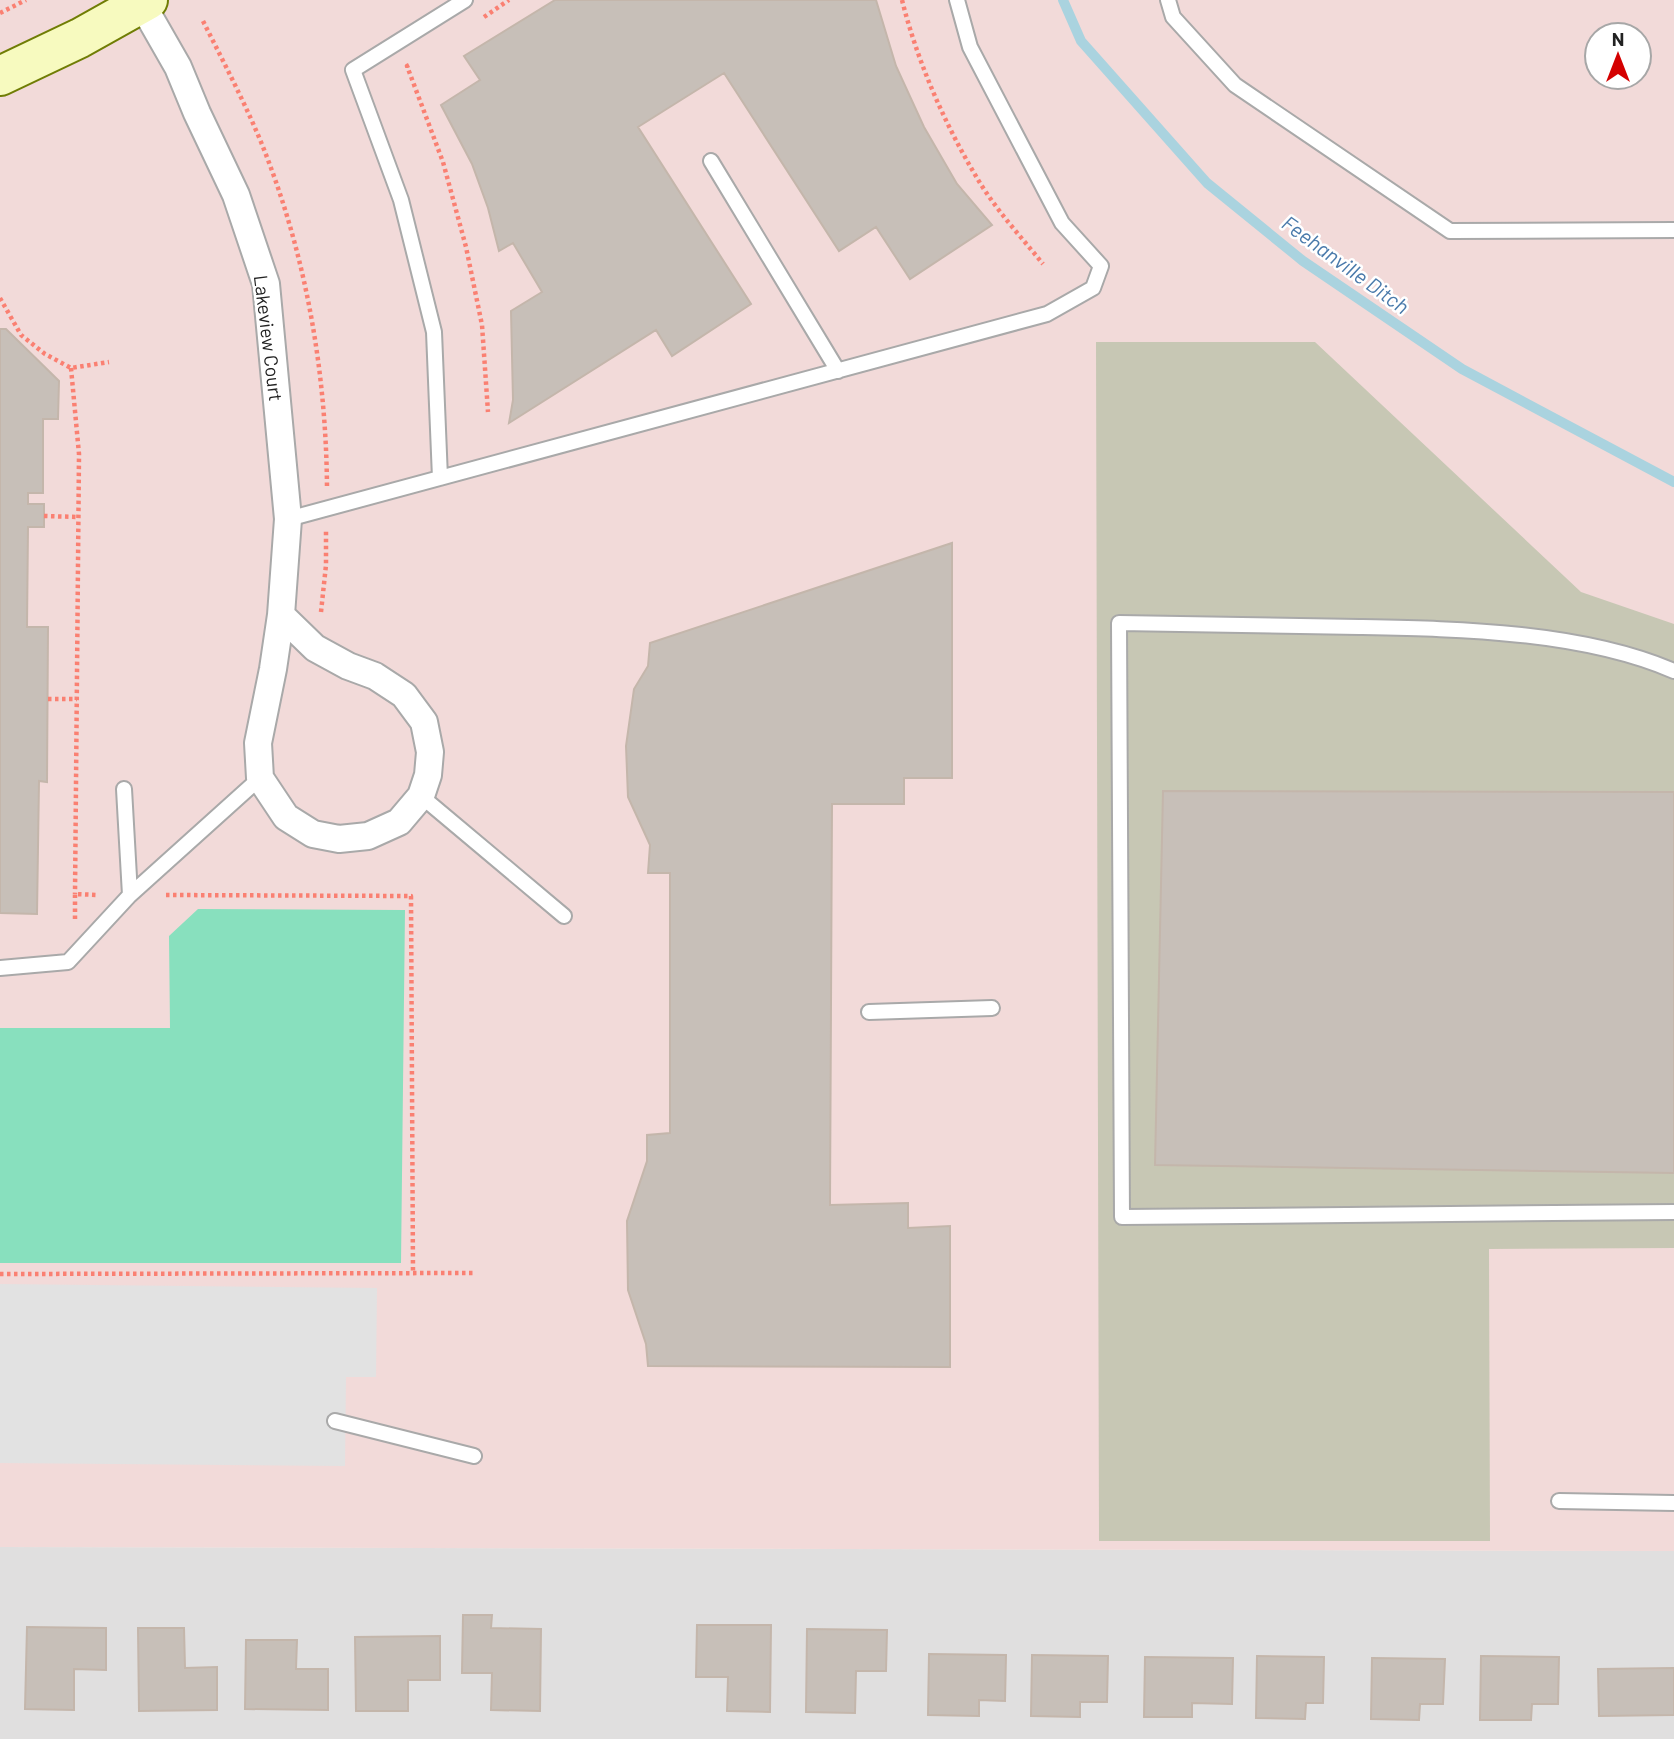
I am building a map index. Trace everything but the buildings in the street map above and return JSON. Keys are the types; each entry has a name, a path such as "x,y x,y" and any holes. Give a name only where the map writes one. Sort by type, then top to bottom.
{"street":[{"path":"0,76 80,38 143,1"},
{"name":"Lakeview Court","path":"143,1 178,67 236,195 266,284 288,519 281,615 258,743 260,778"},
{"path":"260,778 286,817 313,834 339,839 368,836 399,822 421,796 428,775 430,752 424,722 404,695 375,676 348,666 315,648 281,615"}],"lane":[{"path":"440,478 434,332 401,200 353,71 465,0"},
{"path":"288,519 1047,314 1093,288 1101,266 1062,223 970,47 957,0"},
{"path":"1168,0 1173,17 1235,85 1450,231 1674,230"},
{"path":"711,161 838,371"},
{"path":"1674,671 1653,662 1557,639 1452,630 1119,622 1122,1217 1674,1212"},
{"path":"0,968 68,962 130,895 260,778"},
{"path":"124,789 130,895"},
{"path":"421,796 564,916"},
{"path":"869,1012 992,1008"},
{"path":"335,1421 474,1456"},
{"path":"1559,1501 1674,1503"}],"path":[{"path":"0,13 26,0"},
{"path":"475,22 509,0"},
{"path":"902,0 944,117 981,184 1043,264"},
{"path":"418,59 407,66 443,162 466,247 482,325 488,412"},
{"path":"0,298 21,335 45,354 71,368 109,362"},
{"path":"70,928 76,919 79,454 71,368"},
{"path":"44,516 78,517"},
{"path":"48,699 77,699"},
{"path":"75,894 411,896 413,1273"},
{"path":"0,1274 473,1273"}],"shaded area":[{"path":"0,0 1674,0 1674,1551 0,1547"},
{"path":"1096,342 1315,342 1581,592 1674,624 1674,1248 1489,1249 1490,1541 1099,1541"},
{"path":"0,1284 377,1288 376,1377 346,1377 345,1466 0,1463"},
{"path":"0,1547 1674,1551 1674,1739 0,1739"}],"green space":[{"path":"198,909 405,910 401,1263 0,1263 0,1028 170,1028 169,936"}],"waterway":[{"name":"Feehanville Ditch","path":"1063,0 1081,41 1207,183 1303,261 1462,369 1674,482"}]}
